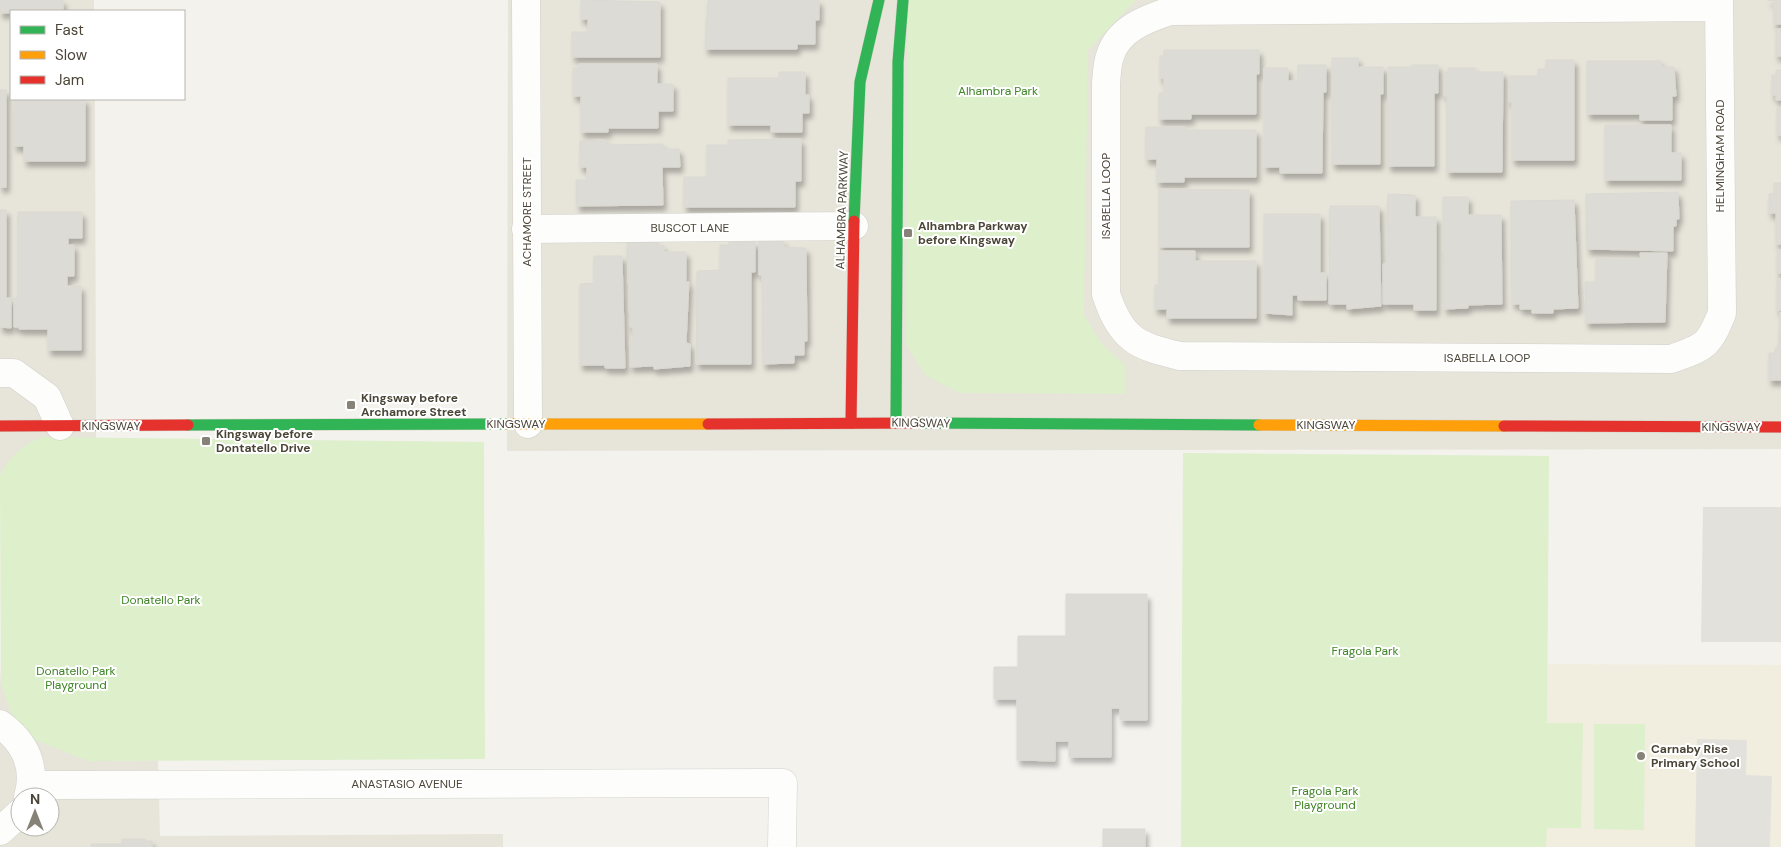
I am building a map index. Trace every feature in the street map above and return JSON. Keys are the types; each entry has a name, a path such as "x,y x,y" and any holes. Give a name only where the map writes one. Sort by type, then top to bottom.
{"street":[{"name":"ACHAMORE STREET","path":"526,0 528,424"},
{"name":"ALHAMBRA PARKWAY","path":"851,423 854,226 860,82 879,0"},
{"path":"896,423 898,62 903,0"},
{"name":"ISABELLA LOOP","path":"1719,3 1170,11 1144,20 1123,34 1110,55 1106,83 1106,294 1113,315 1126,335 1149,349 1180,356 1671,359 1695,350 1712,338 1722,313"},
{"name":"HELMINGHAM ROAD","path":"1719,3 1722,313"},
{"name":"BUSCOT LANE","path":"526,229 854,226"},
{"path":"0,373 14,373 47,397 60,426"},
{"name":"KINGSWAY","path":"0,426 896,423 1781,428"},
{"path":"0,724 15,735 25,750 31,767 30,787"},
{"name":"ANASTASIO AVENUE","path":"60,791 782,783 782,847"},
{"path":"0,831 10,822"}],"shaded area":[{"path":"0,0 94,0 94,10 10,10 10,100 95,100 96,438 0,475"},
{"path":"508,0 1781,0 1781,449 507,451"},
{"path":"1703,507 1781,507 1781,642 1701,642"},
{"name":"Carnaby Rise Primary School","path":"1500,664 1781,665 1781,847 1500,847"},
{"path":"0,666 1,684 114,761 158,760 160,836 503,834 503,847 0,847"},
{"path":"1697,739 1747,740 1746,775 1772,776 1770,847 1695,847"}],"green space":[{"name":"Alhambra Park","path":"908,0 1136,0 1088,50 1084,315 1102,344 1125,365 1125,394 959,393 925,375 906,344"},
{"name":"Donatello Park","path":"42,437 484,442 485,759 88,761 33,739 13,718 1,684 0,475 17,452"},
{"name":"Fragola Park","path":"1183,453 1549,456 1547,723 1583,723 1581,828 1547,828 1546,847 1181,847"},
{"path":"1594,724 1645,724 1644,830 1594,829"}],"building":[{"path":"0,0 63,0 63,10 10,10 10,13 0,13"},
{"path":"581,0 660,2 660,57 572,57 572,32 588,32 588,19 581,19"},
{"path":"708,0 819,0 819,20 815,20 815,44 797,44 797,49 705,49"},
{"path":"1767,0 1781,0 1781,24 1774,24 1774,1"},
{"path":"1776,29 1781,29 1781,56 1776,56"},
{"path":"1164,50 1259,50 1259,74 1256,74 1256,114 1191,114 1191,119 1159,119 1159,93 1164,93 1164,78 1160,78 1160,56 1164,56"},
{"path":"1332,58 1358,58 1358,67 1383,67 1383,94 1380,94 1380,164 1332,164"},
{"path":"1546,60 1574,60 1574,160 1512,160 1512,102 1509,102 1509,76 1538,76 1538,69 1546,69"},
{"path":"1587,61 1661,61 1661,67 1674,67 1676,96 1672,96 1672,120 1640,120 1640,114 1587,114"},
{"path":"579,64 657,64 657,84 673,84 673,111 658,111 658,128 608,128 608,132 581,132 581,96 573,96 573,68 579,68"},
{"path":"1298,65 1326,65 1326,92 1323,92 1322,173 1280,173 1280,167 1264,167 1264,68 1288,68 1288,81 1298,81"},
{"path":"1412,65 1438,65 1438,93 1434,93 1434,166 1388,166 1388,67 1412,67"},
{"path":"1448,68 1475,68 1475,72 1503,72 1502,172 1447,172 1447,96 1444,96 1444,72 1448,72"},
{"path":"1776,70 1781,70 1781,100 1776,100 1776,95 1772,95 1772,75 1776,75"},
{"path":"779,72 805,72 805,95 809,95 809,113 802,113 802,132 771,132 771,125 728,125 728,78 779,78"},
{"path":"0,90 6,90 6,187 0,187"},
{"path":"14,100 85,100 85,161 24,161 24,146 14,146"},
{"path":"1777,108 1781,108 1781,135 1777,135"},
{"path":"1605,125 1671,125 1671,153 1681,153 1681,180 1605,180"},
{"path":"1146,127 1185,127 1185,130 1256,130 1256,177 1184,177 1184,182 1157,182 1157,159 1146,159"},
{"path":"801,139 801,181 795,181 795,207 684,207 684,177 707,177 707,145 728,145 728,140"},
{"path":"606,140 606,145 663,144 663,149 679,149 680,167 662,167 663,205 577,206 576,180 587,180 587,167 580,167 580,141"},
{"path":"1774,183 1781,183 1781,244 1776,244 1776,213 1769,213 1769,194 1774,194"},
{"path":"1159,189 1249,190 1249,247 1159,247"},
{"path":"1678,192 1679,219 1676,219 1676,226 1673,226 1673,251 1587,249 1586,194"},
{"path":"1388,194 1415,195 1415,217 1436,217 1436,310 1414,310 1414,304 1383,304 1383,264 1387,264"},
{"path":"1443,197 1468,197 1468,215 1501,215 1502,304 1468,305 1468,308 1444,309"},
{"path":"1574,200 1578,308 1553,309 1553,313 1532,313 1532,309 1520,309 1520,304 1512,304 1511,201"},
{"path":"1330,206 1379,206 1381,306 1347,309 1347,304 1329,304"},
{"path":"0,210 6,210 6,298 11,298 11,328 0,327"},
{"path":"18,212 82,212 82,238 68,238 68,245 74,245 74,276 67,276 67,286 81,286 81,350 48,350 48,329 19,329 19,327 14,327 14,298 18,298"},
{"path":"1264,214 1320,214 1320,273 1326,273 1326,300 1298,300 1298,295 1292,295 1292,315 1264,313"},
{"path":"759,241 784,241 784,247 806,248 807,341 804,341 804,355 794,355 794,363 763,364 762,275 759,275"},
{"path":"627,242 658,242 657,245 664,246 664,252 686,252 686,282 689,282 686,343 690,344 690,366 654,369 654,366 630,367 630,341 634,341 633,327 630,327"},
{"path":"729,242 755,242 755,272 751,272 751,364 696,364 697,271 720,270 720,245 729,245"},
{"path":"1777,250 1781,250 1781,273 1777,273"},
{"path":"1159,251 1195,251 1195,261 1256,261 1256,318 1167,318 1167,309 1155,309 1155,285 1159,285"},
{"path":"1640,253 1667,253 1665,322 1586,323 1585,282 1596,282 1596,259 1641,259"},
{"path":"594,256 622,256 625,368 605,368 605,365 580,365 580,284 594,283"},
{"path":"1777,279 1781,279 1781,310 1777,310"},
{"path":"1780,312 1781,380 1769,380 1769,353 1775,353 1775,348 1778,348"},
{"path":"1066,594 1147,594 1147,720 1120,720 1120,708 1111,708 1111,757 1069,757 1069,741 1055,741 1055,761 1017,760 1017,699 994,699 994,667 1018,667 1018,636 1066,636"},
{"path":"1103,829 1145,829 1145,847 1103,847"},
{"path":"122,839 145,839 145,841 152,841 152,847 91,847 91,844 122,844"}],"traffic: fast":[{"path":"854,221 860,82 879,0"},
{"path":"896,423 898,62 903,0"},
{"path":"918,423 1259,425"},
{"path":"188,425 507,424"}],"traffic: slow":[{"path":"507,424 708,424"},
{"path":"1259,425 1504,426"}],"traffic: jam":[{"path":"851,423 854,221"},
{"path":"708,424 918,423"},
{"path":"0,426 188,425"},
{"path":"1504,426 1781,427"}],"place":[{"name":"Alhambra Parkway before Kingsway","path":"908,233"},
{"name":"Kingsway before Archamore Street","path":"351,405"},
{"name":"Kingsway before Dontatello Drive","path":"206,441"},
{"name":"Carnaby Rise Primary School","path":"1641,756"}],"park label":[{"name":"Donatello Park Playground","path":"76,678"},
{"name":"Fragola Park Playground","path":"1325,798"}]}
